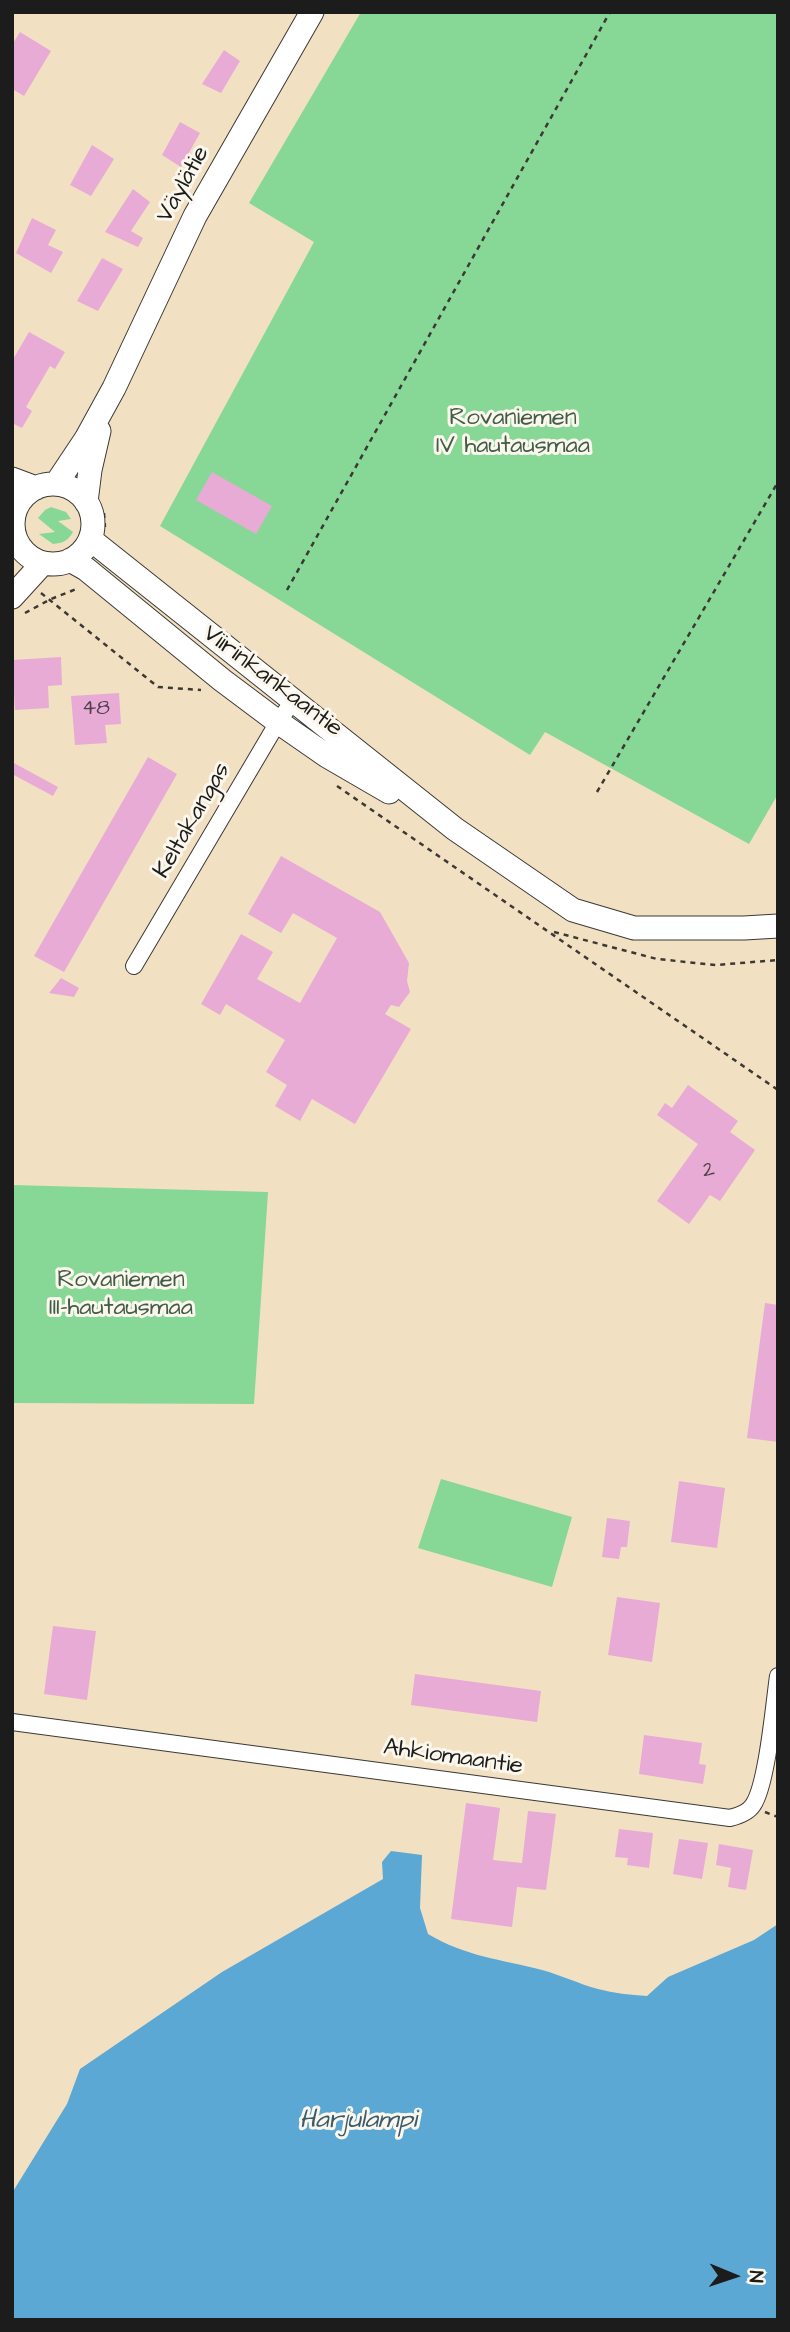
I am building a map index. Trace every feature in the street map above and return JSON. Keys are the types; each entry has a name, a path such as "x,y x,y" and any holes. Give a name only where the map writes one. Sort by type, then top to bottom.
{"street":[{"name":"Väylätie","path":"46,486 86,439 114,388 195,216 312,12"},
{"name":"Väylätie","path":"95,504 96,440 114,388"},
{"path":"12,479 46,486 68,487 95,504 91,514 93,526 98,533 70,560 57,564 33,559 14,537 14,514 22,498 46,486"},
{"name":"Viirinkankaantie","path":"98,533 293,701 454,829 573,910 634,928 778,926"},
{"name":"Viirinkankaantie","path":"70,560 86,569 222,680 327,757 454,829"},
{"path":"19,605 43,563"},
{"name":"Keltakangas","path":"134,966 293,701"},
{"name":"Ahkiomaantie","path":"12,1722 730,1818 743,1815 753,1806 761,1784 778,1676"}],"path":[{"path":"286,590 610,12"},
{"path":"597,792 778,482"},
{"path":"95,504 98,533"},
{"path":"19,605 51,599 84,587"},
{"path":"38,591 158,687 204,690"},
{"path":"327,779 778,1090"},
{"path":"550,931 657,959 716,965 778,960"}],"green space":[{"name":"Rovaniemen IV hautausmaa","path":"361,12 778,12 778,794 749,844 545,732 530,755 160,526 314,242 249,203"},
{"path":"51,507 66,512 71,519 58,521 73,532 60,543 53,544 39,534 55,532 38,518"},
{"name":"Rovaniemen III-hautausmaa","path":"12,1185 268,1192 254,1404 12,1403"},
{"path":"441,1479 572,1517 552,1587 418,1548"}],"water":[{"name":"Harjulampi","path":"391,1851 422,1855 420,1908 428,1934 470,1953 542,1970 610,1992 647,1996 668,1977 754,1940 778,1924 778,2320 12,2320 12,2193 67,2104 80,2069 222,1972 383,1879 382,1862"}],"building":[{"path":"20,32 51,51 24,96 12,89 12,45"},
{"path":"224,50 240,61 221,93 202,84"},
{"path":"180,122 200,133 181,167 162,155"},
{"path":"92,145 114,159 91,196 70,185"},
{"path":"133,189 150,202 131,231 143,238 138,247 105,232"},
{"path":"32,218 56,230 48,245 63,252 51,273 16,253"},
{"path":"102,258 123,269 98,311 77,301"},
{"path":"29,332 65,352 55,369 50,366 26,407 32,411 22,428 12,423 12,361"},
{"path":"212,472 272,506 256,534 196,500"},
{"path":"61,657 62,685 48,686 49,708 15,710 12,660"},
{"path":"119,693 121,724 105,725 107,743 75,745 71,696"},
{"path":"148,757 177,774 64,972 34,956"},
{"path":"12,762 58,787 53,796 12,774"},
{"path":"281,856 380,912 409,963 407,981 410,992 399,1007 391,1005 385,1014 411,1029 355,1124 312,1099 300,1121 275,1106 287,1085 266,1072 285,1040 226,1004 220,1015 201,1004 241,934 273,952 257,979 300,1003 337,938 293,913 281,933 248,914"},
{"path":"61,978 79,988 74,997 49,993"},
{"path":"688,1085 738,1121 730,1132 755,1150 720,1201 710,1195 689,1224 657,1201 698,1144 657,1115 665,1103 672,1108"},
{"path":"765,1303 778,1305 778,1442 747,1438"},
{"path":"679,1481 725,1488 717,1548 671,1542"},
{"path":"607,1518 630,1521 627,1547 621,1547 619,1559 602,1557"},
{"path":"617,1597 660,1603 652,1662 608,1655"},
{"path":"53,1626 96,1631 87,1700 44,1694"},
{"path":"415,1674 541,1691 537,1722 411,1705"},
{"path":"644,1735 702,1743 699,1764 706,1765 703,1784 639,1774"},
{"path":"466,1803 500,1808 493,1860 522,1863 528,1811 556,1814 546,1890 517,1887 512,1927 451,1919"},
{"path":"619,1829 653,1833 649,1868 627,1865 628,1858 615,1857"},
{"path":"679,1839 708,1843 702,1879 673,1874"},
{"path":"719,1844 753,1850 746,1890 728,1887 731,1868 716,1865"}]}
